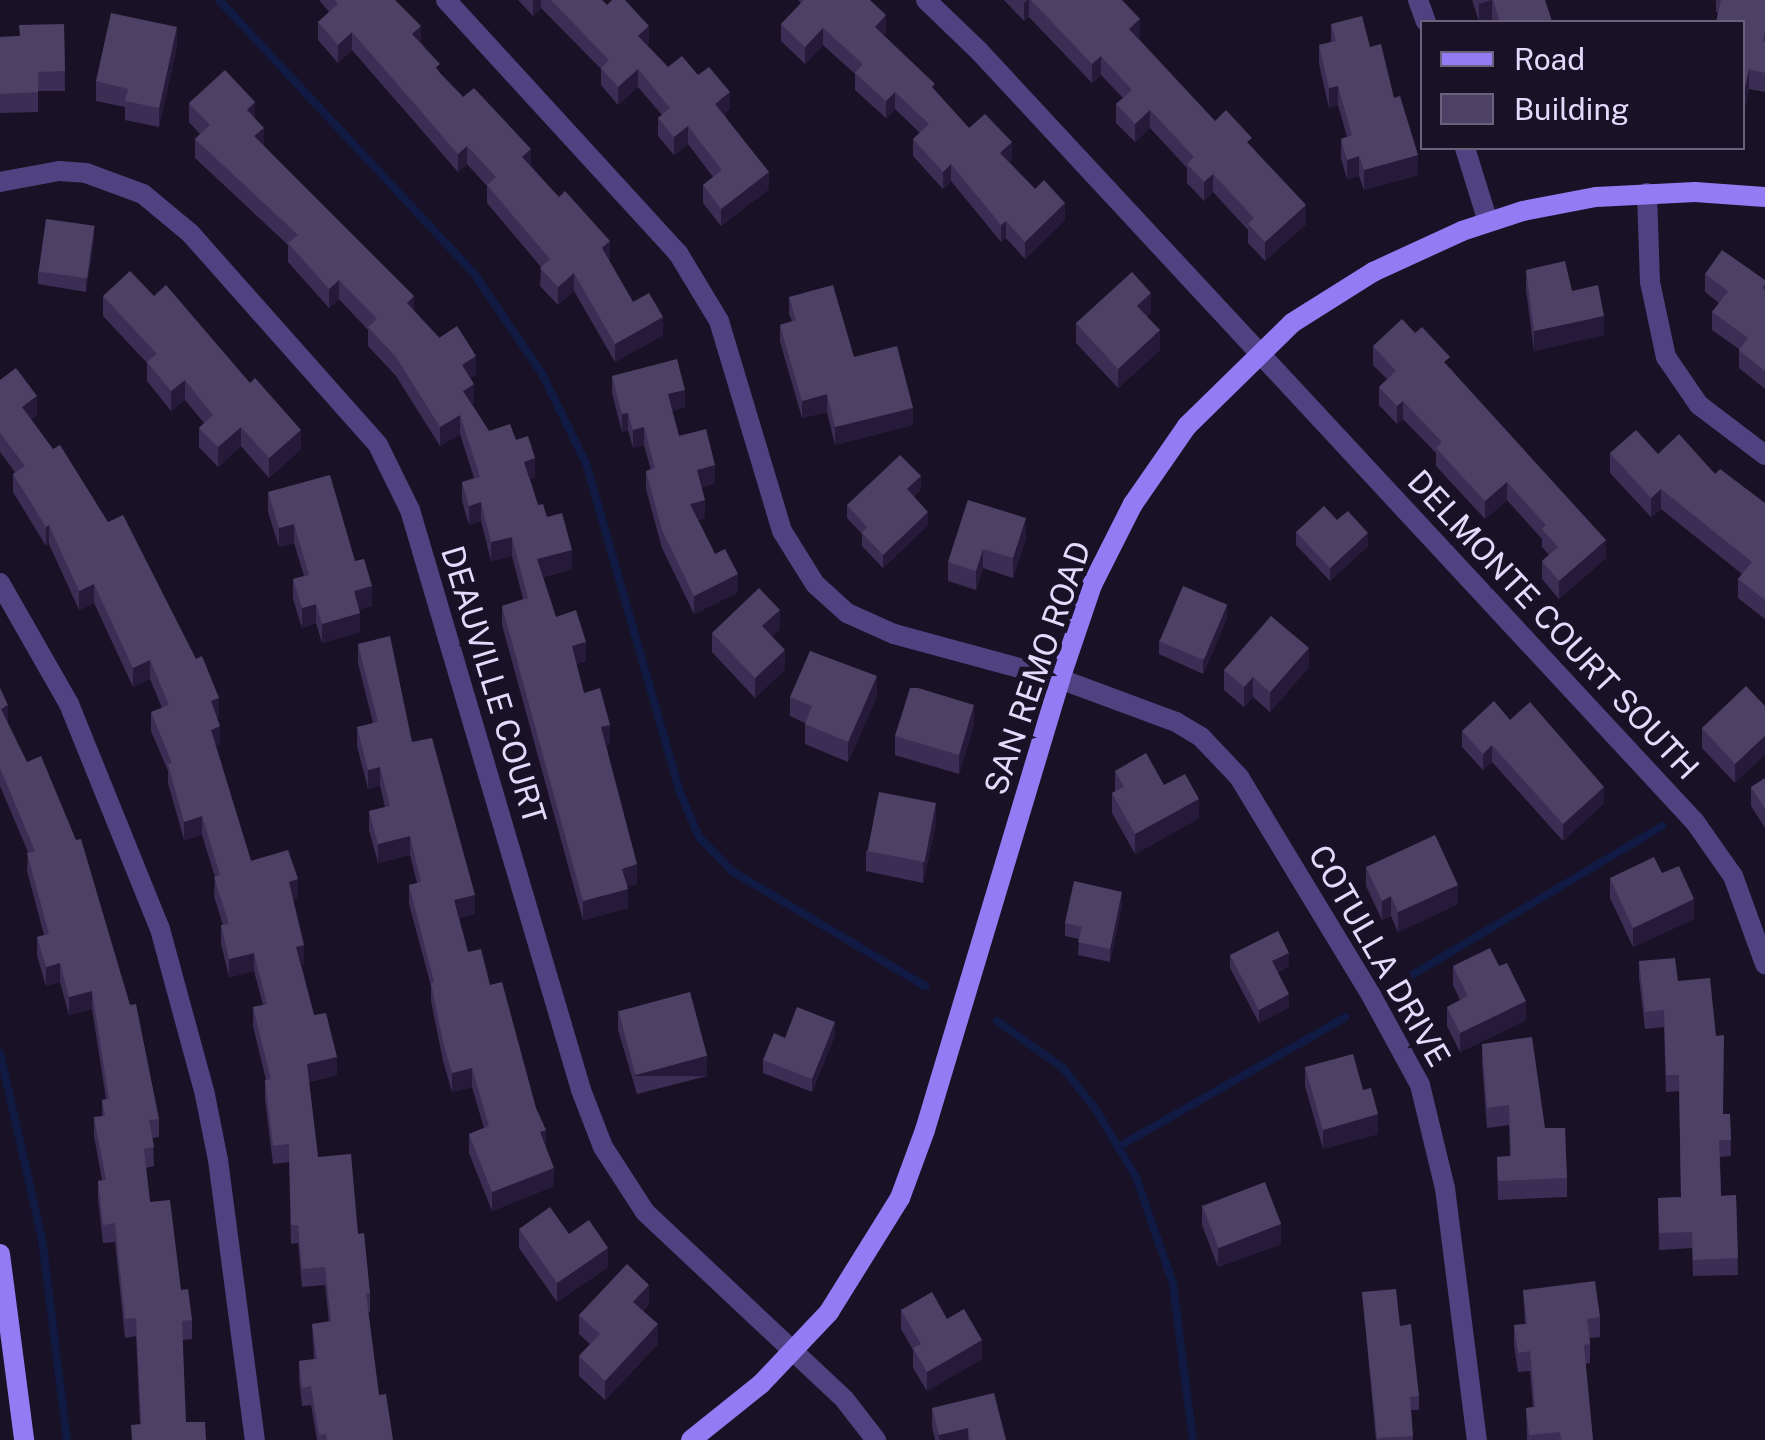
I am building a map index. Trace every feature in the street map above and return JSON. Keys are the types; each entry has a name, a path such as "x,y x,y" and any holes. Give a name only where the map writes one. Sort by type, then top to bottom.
{"street":[{"name":"COTULLA DRIVE","path":"446,0 678,252 720,321 782,531 815,584 846,613 894,634 1060,680 1176,722 1220,755 1239,778 1408,1056 1429,1111 1440,1162 1477,1440"},
{"name":"DELMONTE COURT SOUTH","path":"926,0 979,51 1695,822 1734,876 1765,964"},
{"path":"1465,150 1488,222"},
{"name":"DEAUVILLE COURT","path":"0,182 43,173 86,173 144,194 190,233 378,445 410,510 581,1090 603,1148 645,1212 845,1400 876,1440"},
{"name":"SAN REMO ROAD","path":"691,1440 794,1353 829,1312 900,1198 925,1130 1092,585 1142,488 1198,414 1303,315 1373,272 1488,222 1560,204 1646,193 1765,197"},
{"path":"1646,193 1650,282 1666,358 1699,405 1765,455"},
{"path":"0,583 68,704 160,929 206,1095 218,1160 254,1440"},
{"path":"0,1254 24,1440"}],"building":[{"path":"335,0 395,0 421,26 412,34 440,64 435,68 463,97 474,88 531,149 522,157 559,197 565,191 610,241 602,248 633,302 649,293 663,317 615,344 574,273 558,287 540,268 550,259 487,185 496,177 467,146 458,154 352,32 338,45 318,22 338,4"},
{"path":"551,0 602,0 607,5 612,0 625,0 649,26 638,36 668,67 682,56 698,75 709,67 730,92 715,104 769,172 721,209 703,185 722,170 688,126 674,137 658,118 670,108 638,69 618,87 601,68 609,60"},
{"path":"804,0 870,0 886,15 875,27 935,84 932,87 969,128 985,114 1012,142 1000,153 1035,189 1044,180 1065,203 1025,242 1006,221 1001,225 951,164 943,172 913,139 929,124 895,92 886,101 855,73 863,64 823,28 805,47 781,24"},
{"path":"1031,0 1122,0 1140,19 1129,29 1215,121 1226,110 1252,138 1247,142 1306,205 1265,242 1248,224 1254,218 1213,174 1204,182 1187,164 1194,157 1150,110 1135,124 1116,104 1132,90 1101,56 1092,64"},
{"path":"1493,0 1545,0 1551,20 1499,20"},
{"path":"1721,0 1765,0 1765,73 1749,69 1745,87 1745,20 1716,20"},
{"path":"111,13 177,27 159,108 125,101 128,89 96,81"},
{"path":"1362,16 1370,47 1381,44 1394,98 1400,96 1418,155 1364,170 1359,156 1347,160 1341,139 1352,135 1338,86 1329,88 1319,45 1336,41 1331,24"},
{"path":"64,24 65,71 38,72 38,92 0,94 0,37 20,36 19,25"},
{"path":"225,70 255,102 247,110 264,128 254,136 414,296 407,303 439,338 457,326 476,356 462,365 474,384 463,391 489,431 510,424 516,440 528,436 535,458 524,462 538,505 543,504 547,517 562,513 572,550 537,559 556,617 576,610 586,642 572,646 584,693 600,688 610,725 601,727 637,864 622,869 628,889 583,901 502,606 528,598 512,537 491,542 481,502 469,506 462,482 480,477 460,415 440,427 396,357 368,327 377,319 339,280 329,289 288,243 298,235 195,139 210,125 189,103"},
{"path":"46,219 95,226 87,278 39,271"},
{"path":"1722,250 1765,280 1765,371 1739,350 1748,338 1712,312 1728,291 1705,274"},
{"path":"1565,261 1572,291 1598,285 1604,316 1534,331 1526,270"},
{"path":"130,271 154,296 166,285 250,383 255,378 301,430 269,458 241,427 218,447 199,428 213,415 185,380 171,391 147,362 157,354 103,296"},
{"path":"1132,272 1151,293 1137,306 1160,330 1118,369 1076,323"},
{"path":"833,285 854,357 897,346 913,408 835,427 827,394 802,401 780,325 796,320 789,297"},
{"path":"1402,319 1415,333 1422,327 1450,357 1444,362 1606,540 1559,581 1542,561 1558,547 1542,529 1546,525 1507,482 1485,501 1436,448 1442,442 1403,401 1397,406 1379,387 1396,371 1373,346"},
{"path":"677,359 685,390 668,394 679,436 706,429 715,465 697,470 705,500 690,504 715,554 725,549 738,574 694,596 662,530 646,471 655,468 644,427 633,430 628,413 622,414 612,376"},
{"path":"16,368 37,396 22,407 53,449 60,445 108,522 123,515 196,659 202,656 219,698 211,701 220,726 211,730 251,861 288,850 298,879 289,882 304,945 296,947 314,1015 326,1013 337,1057 307,1064 318,1157 351,1154 358,1234 364,1233 370,1293 366,1293 379,1395 386,1394 393,1440 327,1440 326,1434 319,1435 311,1386 302,1388 299,1361 317,1359 312,1324 331,1321 325,1267 302,1269 298,1225 291,1225 289,1144 273,1146 265,1080 271,1079 253,1007 267,1004 254,953 229,959 221,925 229,924 214,877 220,875 202,816 184,822 168,764 172,763 151,712 169,705 150,660 133,668 94,584 79,591 49,525 46,527 13,474 25,466 0,433 0,380"},
{"path":"1636,430 1658,454 1679,434 1715,474 1720,469 1765,503 1765,600 1738,579 1752,562 1661,489 1651,498 1610,453"},
{"path":"900,455 921,476 907,489 928,512 883,555 862,533 867,527 847,505"},
{"path":"330,475 355,561 364,559 372,586 354,591 360,613 322,624 316,604 302,608 293,579 309,575 294,524 279,528 268,492"},
{"path":"968,500 1026,518 1013,558 983,549 976,571 948,562"},
{"path":"1324,506 1337,520 1348,511 1368,533 1330,568 1296,532"},
{"path":"1183,586 1227,605 1204,660 1160,641"},
{"path":"759,588 780,610 762,626 785,650 755,678 712,633"},
{"path":"1271,616 1309,648 1270,692 1253,677 1244,687 1224,670"},
{"path":"390,636 412,742 432,738 475,895 454,900 468,952 481,949 490,985 502,982 536,1108 546,1130 540,1132 554,1168 492,1192 469,1134 489,1126 472,1068 452,1073 443,1042 431,983 434,982 409,885 421,882 410,836 378,844 369,811 390,806 380,767 368,770 357,727 378,722 358,644"},
{"path":"810,651 877,676 848,742 805,724 812,706 790,697"},
{"path":"1746,686 1765,706 1765,736 1735,764 1702,728"},
{"path":"0,688 8,705 1,709 27,762 41,756 76,840 81,839 130,1005 136,1004 159,1119 149,1120 154,1147 144,1149 150,1202 170,1200 181,1290 188,1289 192,1320 182,1321 186,1422 205,1422 206,1440 132,1440 131,1425 141,1424 136,1318 125,1319 115,1223 103,1225 98,1181 106,1180 94,1117 105,1116 102,1100 109,1099 92,991 69,997 60,963 46,967 37,937 49,934 27,853 35,851 0,768"},
{"path":"910,688 974,705 959,755 895,736"},
{"path":"1494,701 1510,720 1530,702 1604,787 1563,824 1492,745 1483,754 1462,731"},
{"path":"1146,753 1164,785 1185,774 1199,799 1135,834 1112,793 1124,787 1115,771"},
{"path":"1765,778 1765,809 1751,787"},
{"path":"879,792 936,803 924,862 868,851"},
{"path":"1435,835 1458,885 1398,912 1391,896 1382,901 1366,867"},
{"path":"1654,857 1662,873 1679,866 1694,899 1633,928 1610,878"},
{"path":"1074,881 1122,892 1110,949 1078,942 1082,927 1065,923"},
{"path":"1278,931 1289,953 1272,961 1289,994 1259,1010 1230,955"},
{"path":"1490,948 1499,966 1507,963 1526,1001 1460,1033 1447,1007 1468,996 1453,966"},
{"path":"1675,958 1678,981 1710,978 1716,1036 1724,1035 1723,1114 1730,1114 1731,1140 1719,1140 1721,1196 1736,1195 1738,1258 1693,1260 1692,1232 1659,1233 1658,1198 1681,1197 1679,1075 1666,1075 1664,1010 1645,1012 1639,961"},
{"path":"690,992 707,1056 636,1075 619,1011"},
{"path":"797,1007 835,1022 812,1079 763,1060 774,1033 785,1038"},
{"path":"1532,1037 1545,1128 1565,1128 1567,1178 1498,1181 1497,1157 1511,1156 1509,1105 1487,1108 1482,1044"},
{"path":"1353,1054 1363,1090 1371,1088 1378,1114 1323,1130 1305,1067"},
{"path":"1265,1182 1281,1224 1219,1248 1202,1206"},
{"path":"550,1207 569,1234 589,1220 608,1248 557,1283 519,1229"},
{"path":"627,1264 649,1285 633,1302 658,1324 605,1381 579,1356 600,1334 579,1315"},
{"path":"1595,1281 1600,1317 1587,1319 1590,1344 1584,1345 1593,1440 1561,1440 1560,1432 1529,1435 1526,1408 1535,1407 1530,1351 1518,1353 1514,1325 1527,1324 1523,1290"},
{"path":"1396,1289 1400,1326 1411,1324 1419,1396 1410,1397 1413,1436 1377,1438 1362,1292"},
{"path":"932,1292 947,1319 964,1309 982,1340 927,1372 913,1348 921,1344 901,1310"},
{"path":"994,1393 1006,1440 970,1440 968,1428 939,1435 932,1408"}],"waterway":[{"path":"219,0 475,275 541,372 586,463 680,792 699,837 732,871 925,986"},
{"path":"1387,990 1662,826"},
{"path":"1118,1147 1346,1017"},
{"path":"997,1021 1063,1068 1096,1110 1136,1177 1173,1284 1193,1440"},
{"path":"0,1053 42,1239 67,1440"}]}
